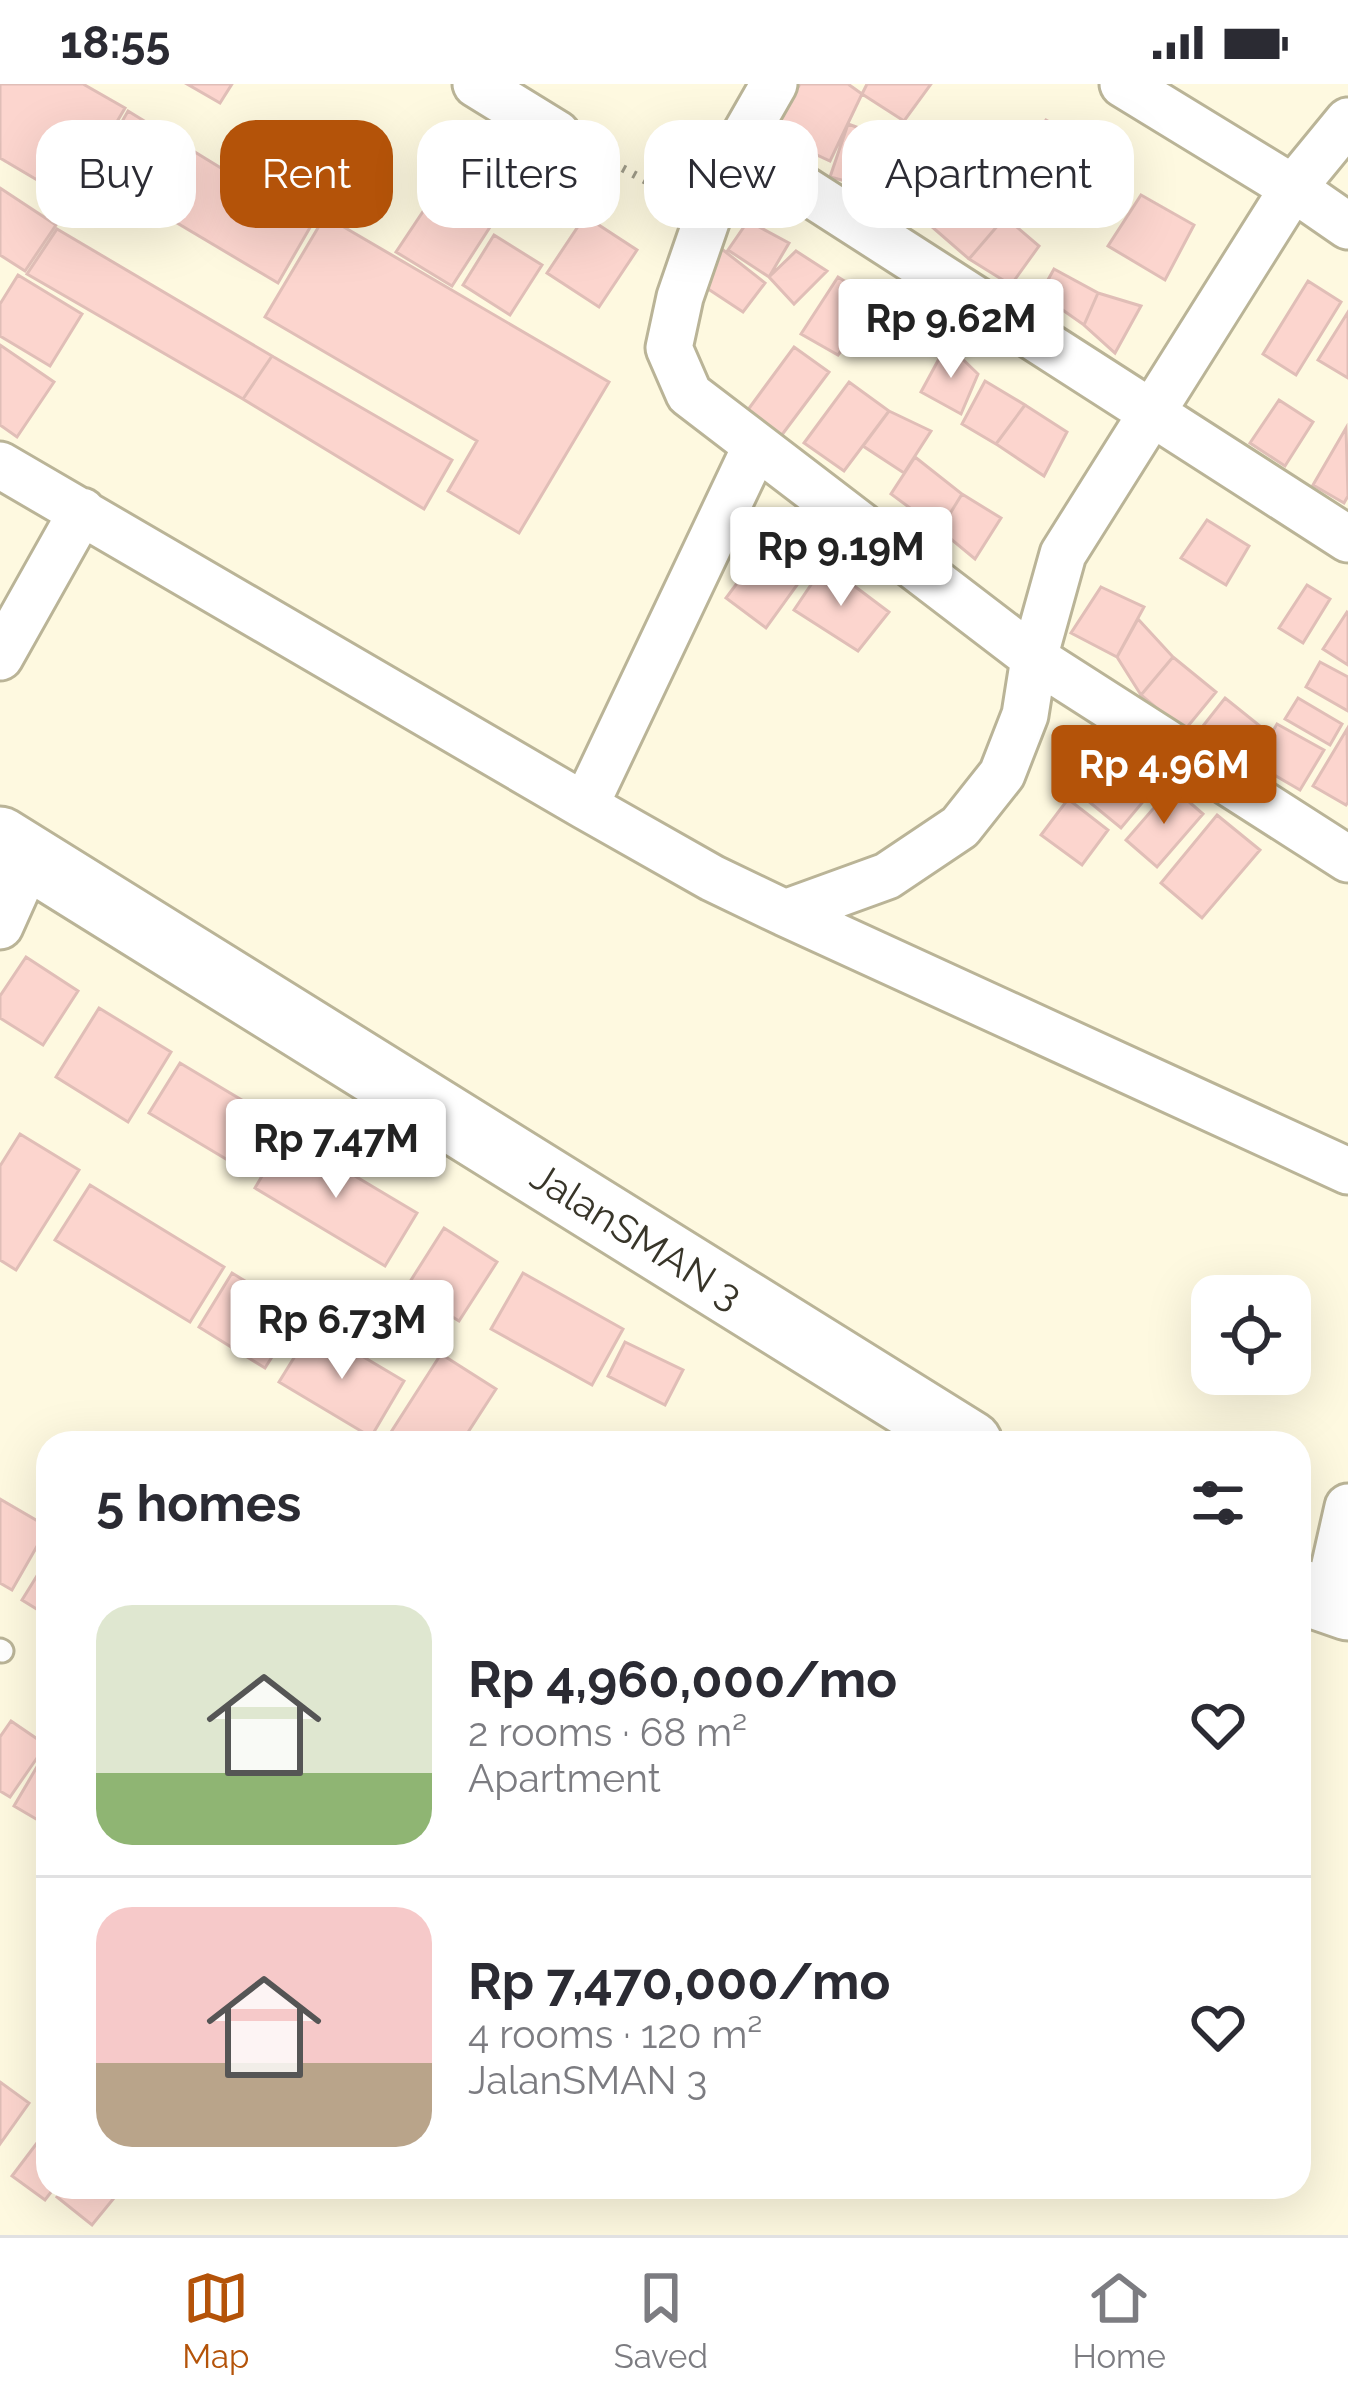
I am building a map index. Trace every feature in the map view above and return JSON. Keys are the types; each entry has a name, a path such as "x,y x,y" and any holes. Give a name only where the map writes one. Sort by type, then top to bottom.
{"street":[{"path":"476,84 534,120"},
{"path":"753,120 774,84"},
{"path":"1123,84 1348,226"},
{"path":"785,913 887,876 960,827 1002,774 1025,716 1034,658 1063,554 1293,188 1348,121"},
{"path":"818,198 1348,538"},
{"path":"704,228 668,348 689,394 1034,658 1348,859"},
{"path":"585,806 755,448"},
{"path":"0,465 712,878 1348,1171"},
{"path":"0,657 82,511"},
{"path":"0,926 15,849"},
{"name":"JalanSMAN 3","path":"15,849 951,1431"},
{"path":"1325,1600 1348,1507"}],"building":[{"path":"0,84 83,84 125,108 118,120 36,120 36,179 0,158"},
{"path":"187,84 232,84 220,103"},
{"path":"800,84 848,84 862,94 850,120 842,120 842,136 830,161 818,155 818,120 778,120"},
{"path":"867,84 931,84 905,120 862,94"},
{"path":"842,142 842,180 830,177"},
{"path":"196,153 220,168 220,228 310,228 278,283 186,228 196,228"},
{"path":"0,188 36,212 36,228 54,228 25,271 0,255"},
{"path":"1141,195 1194,225 1165,280 1108,246 1120,228 1134,228 1134,206"},
{"path":"417,220 417,228 489,228 452,286 396,252"},
{"path":"318,228 346,228 609,382 519,533 448,491 477,441 265,317"},
{"path":"577,228 603,228 637,250 599,307 547,273"},
{"path":"743,228 761,228 789,243 769,277 728,250"},
{"path":"933,228 996,228 969,259"},
{"path":"996,228 1018,228 1039,246 1011,285 969,259"},
{"path":"57,229 272,356 243,399 27,274"},
{"path":"494,235 542,265 510,315 463,285"},
{"path":"718,246 765,283 743,312 687,275"},
{"path":"796,251 827,271 794,304 769,277"},
{"path":"1054,269 1098,293 1084,325 1040,294"},
{"path":"18,275 82,314 50,366 0,336 0,304"},
{"path":"838,277 879,303 838,355 801,334"},
{"path":"1308,281 1341,302 1296,375 1263,354"},
{"path":"1098,293 1141,306 1115,353 1084,325"},
{"path":"1348,312 1348,378 1318,360"},
{"path":"947,344 978,374 961,414 921,392"},
{"path":"0,345 54,382 17,437 0,425"},
{"path":"794,347 829,372 772,448 739,422"},
{"path":"272,356 452,460 424,509 243,399"},
{"path":"985,381 1025,405 996,444 962,424"},
{"path":"849,382 889,411 844,471 804,443"},
{"path":"1279,400 1313,422 1285,466 1250,443"},
{"path":"1025,405 1067,432 1044,476 996,444"},
{"path":"889,411 931,431 904,473 863,446"},
{"path":"1346,428 1348,496 1344,503 1313,485"},
{"path":"915,457 962,494 940,530 891,494"},
{"path":"962,494 1001,518 975,559 940,530"},
{"path":"1207,520 1249,546 1226,585 1181,558"},
{"path":"767,543 810,567 766,628 726,598"},
{"path":"825,564 889,612 858,651 794,610"},
{"path":"1307,585 1330,599 1303,643 1279,628"},
{"path":"1101,587 1144,607 1117,657 1071,633"},
{"path":"1348,613 1348,665 1323,649"},
{"path":"1138,619 1173,657 1141,695 1117,657"},
{"path":"1173,657 1216,692 1184,731 1141,695"},
{"path":"1320,662 1348,677 1348,711 1306,687"},
{"path":"1225,698 1270,734 1239,771 1195,736"},
{"path":"1298,698 1342,724 1330,745 1285,719"},
{"path":"1277,724 1324,750 1300,790 1254,763"},
{"path":"1347,729 1348,802 1346,805 1313,786"},
{"path":"1119,753 1157,785 1121,828 1082,796"},
{"path":"1172,787 1203,814 1157,867 1126,840"},
{"path":"1068,799 1108,830 1082,865 1041,835"},
{"path":"1217,815 1260,850 1202,918 1161,883"},
{"path":"26,957 78,991 43,1045 0,1018 0,996"},
{"path":"99,1008 171,1052 128,1122 56,1077"},
{"path":"180,1063 267,1115 236,1165 149,1113"},
{"path":"20,1134 79,1170 16,1270 0,1260 0,1166"},
{"path":"286,1135 417,1213 385,1266 255,1188"},
{"path":"90,1185 224,1267 190,1322 55,1240"},
{"path":"444,1228 497,1262 459,1321 406,1288"},
{"path":"232,1273 299,1314 265,1368 199,1327"},
{"path":"523,1273 623,1329 592,1385 491,1329"},
{"path":"313,1327 404,1381 375,1431 361,1431 279,1382"},
{"path":"625,1342 683,1370 665,1405 608,1376"},
{"path":"441,1354 496,1389 469,1431 392,1431"},
{"path":"0,1499 36,1520 36,1548 12,1590 0,1583"},
{"path":"36,1577 36,1609 22,1600"},
{"path":"11,1721 36,1738 36,1759 10,1797 0,1791 0,1737"},
{"path":"36,1768 36,1819 14,1806"},
{"path":"0,2082 29,2103 0,2144"},
{"path":"36,2144 36,2193 12,2176"},
{"path":"60,2199 113,2199 92,2225"}]}
